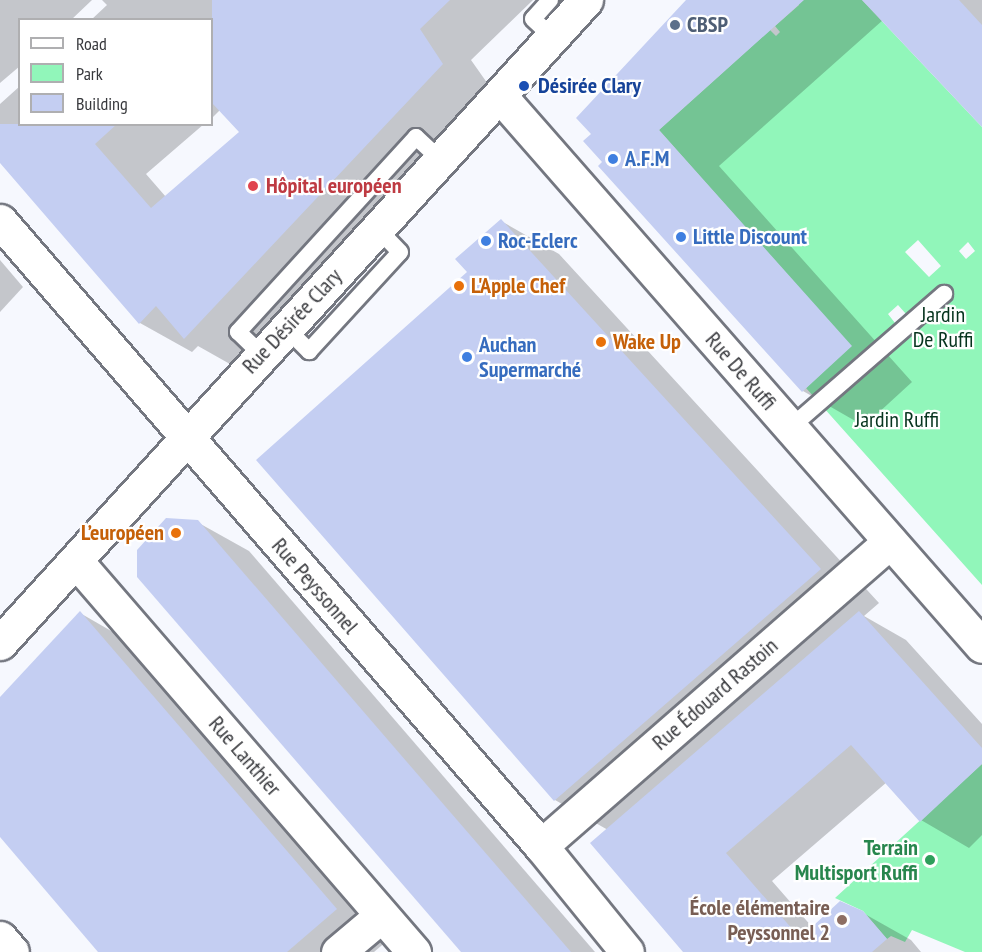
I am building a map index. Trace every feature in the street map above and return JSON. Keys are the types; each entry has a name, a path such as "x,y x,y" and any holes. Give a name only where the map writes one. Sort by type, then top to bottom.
{"street":[{"name":"Rue Désirée Clary","path":"0,643 586,0"},
{"name":"Rue De Ruffi","path":"500,96 982,646"},
{"name":"Rue Peyssonnel","path":"0,221 541,846 627,952"},
{"name":"Rue Édouard Rastoin","path":"541,846 890,542"},
{"name":"Rue Lanthier","path":"76,561 414,952"},
{"path":"338,952 382,915"},
{"path":"0,938 12,952"}],"lane":[{"path":"550,0 533,19 552,37"},
{"path":"261,354 238,332 416,137 440,159"},
{"path":"791,427 944,294"}],"green space":[{"path":"797,0 862,0 982,127 982,585 806,388 851,346 659,130 770,30 776,36 780,32 775,26 799,5","holes":["918,240 941,266 929,277 905,252","968,242 975,251 966,259 959,251","898,305 906,314 895,323 888,314"]},
{"name":"Terrain Multisport Ruffi","path":"982,764 982,952 965,952 912,930 905,942 891,936 887,939 863,911 835,898"}],"building":[{"name":"Hôpital européen","path":"212,0 450,0 420,29 443,64 184,339 156,306 139,324 0,163 0,124 115,126 95,144 151,208 239,132 213,104"},
{"path":"686,0 804,0 659,130 852,346 802,392 598,166 602,162 583,141 591,134 576,118"},
{"path":"862,0 959,0 982,25 982,127"},
{"path":"501,219 821,569 554,801 256,460 467,272 455,259"},
{"path":"166,518 198,520 571,952 461,952 137,577 137,550"},
{"path":"80,611 337,909 287,952 98,952 0,837 0,697"},
{"path":"859,611 982,748 982,764 920,822 851,745 726,853 800,938 840,901 863,911 887,939 872,952 683,952 590,843"}],"place":[{"name":"CBSP","path":"675,25"},
{"name":"Désirée Clary","path":"524,86"},
{"name":"A.F.M","path":"613,159"},
{"name":"Hôpital européen","path":"253,186"},
{"name":"Little Discount","path":"681,237"},
{"name":"Roc-Eclerc","path":"486,241"},
{"name":"L'Apple Chef","path":"459,286"},
{"name":"Wake Up","path":"601,342"},
{"name":"Auchan Supermarché","path":"467,357"},
{"name":"L’européen","path":"176,533"},
{"name":"Terrain Multisport Ruffi","path":"930,860"},
{"name":"École élémentaire Peyssonnel 2","path":"842,920"}],"park label":[{"name":"Jardin De Ruffi","path":"943,326"},
{"name":"Jardin Ruffi","path":"897,420"}]}
